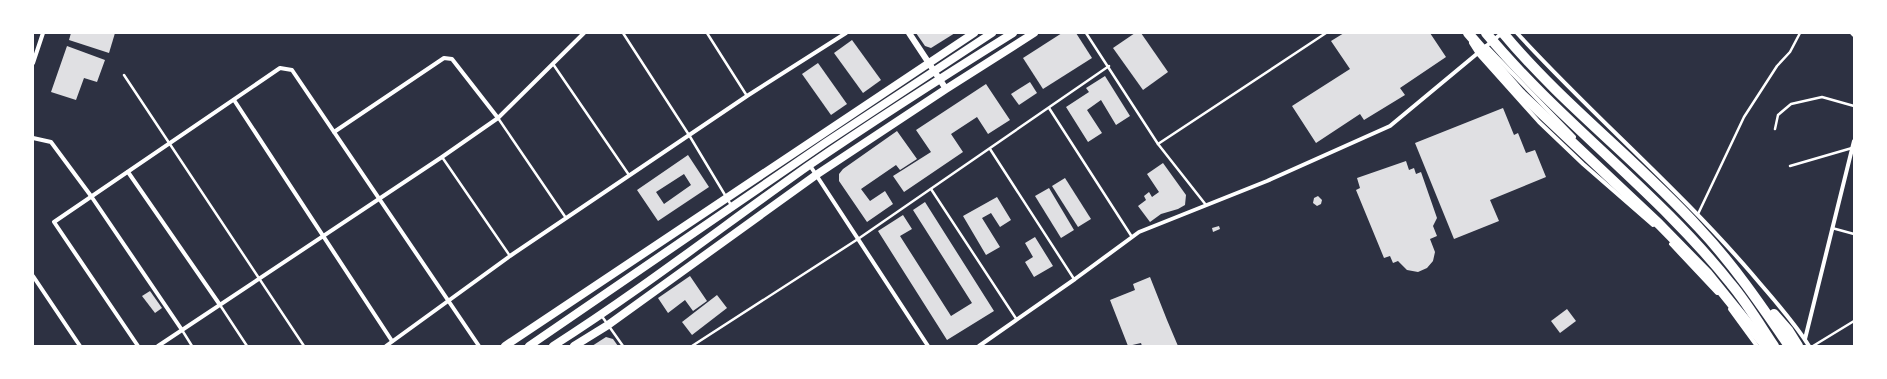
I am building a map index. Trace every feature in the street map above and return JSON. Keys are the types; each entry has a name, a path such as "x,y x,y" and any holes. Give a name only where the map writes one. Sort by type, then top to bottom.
{"highway":[{"path":"1468,33 1520,93 1659,224 1707,274 1766,346"},
{"path":"1486,33 1504,55 1572,124 1689,236 1732,284 1774,346"},
{"path":"1503,33 1579,113 1644,172 1699,228 1801,343"},
{"path":"1742,278 1789,346"}],"main road":[{"path":"505,346 928,62 974,33"},
{"path":"529,346 804,157 992,33"},
{"path":"553,346 601,315 809,165 1013,33"},
{"path":"574,346 608,325 816,175 1034,33"}],"street":[{"path":"33,63 43,33"},
{"path":"158,346 322,235 442,157 498,118 584,33"},
{"path":"386,346 510,256 629,175 747,96 846,33"},
{"path":"909,33 946,89"},
{"path":"1464,33 1478,54 1539,122 1583,164 1659,230 1722,298 1757,346"},
{"path":"1472,33 1572,136 1713,276 1752,320 1769,346"},
{"path":"979,346 1075,280 1132,236 1267,181 1390,126 1503,33"},
{"path":"1517,33 1698,214 1789,318 1801,343 1808,346"},
{"path":"334,132 444,58 452,58 498,118"},
{"path":"138,346 54,222 280,68 292,70 479,346"},
{"path":"234,100 392,342"},
{"path":"33,138 51,142 91,196 182,330"},
{"path":"1801,343 1831,228 1852,156 1854,141"},
{"path":"798,149 928,346"},
{"path":"128,172 220,305"},
{"path":"33,276 80,346"}],"lane":[{"path":"623,33 689,135 732,207"},
{"path":"707,33 747,96"},
{"path":"1086,33 1109,66 1158,144 1206,205"},
{"path":"1158,144 1326,33"},
{"path":"1698,214 1744,117 1777,66 1790,52 1800,33"},
{"path":"553,64 629,175"},
{"path":"692,346 858,240 1109,66"},
{"path":"124,75 260,277 304,346"},
{"path":"1775,129 1778,115 1790,104 1822,97 1854,106"},
{"path":"1049,108 1132,236"},
{"path":"498,118 566,218"},
{"path":"1790,166 1852,148"},
{"path":"990,149 1075,280"},
{"path":"442,157 510,256"},
{"path":"931,189 1017,320"},
{"path":"1831,228 1854,234"},
{"path":"220,305 247,346"},
{"path":"601,315 623,346"},
{"path":"1813,346 1854,321"},
{"path":"182,330 192,346"}],"building":[{"path":"71,33 115,33 109,53 69,40"},
{"path":"916,33 955,33 931,48 925,46"},
{"path":"1062,33 1076,33 1092,58 1043,89 1023,58"},
{"path":"1135,33 1141,33 1168,72 1143,90 1113,48"},
{"path":"1344,33 1430,33 1446,57 1400,88 1405,95 1364,120 1360,114 1316,143 1292,106 1350,69 1331,41"},
{"path":"852,40 881,80 863,93 834,53"},
{"path":"67,46 105,60 97,82 84,78 76,100 51,92"},
{"path":"818,63 847,104 831,115 802,74"},
{"path":"1105,76 1130,116 1116,125 1101,100 1087,110 1102,133 1088,142 1066,107 1089,92 1086,88"},
{"path":"1030,82 1037,93 1019,105 1011,94"},
{"path":"986,84 1010,120 988,134 977,117 951,134 963,152 904,192 893,176 931,152 916,130"},
{"path":"1503,108 1514,135 1518,133 1526,153 1535,150 1546,177 1490,200 1499,221 1454,239 1415,143"},
{"path":"897,131 917,159 900,170 896,165 861,189 870,201 885,191 893,204 867,222 839,181 839,174 843,169"},
{"path":"688,155 709,187 658,221 637,190","holes":["684,174 691,185 664,204 656,192"]},
{"path":"1406,161 1409,170 1414,168 1416,174 1421,172 1437,218 1433,226 1437,236 1430,239 1435,252 1433,261 1427,268 1418,272 1407,270 1398,261 1393,263 1390,256 1384,258 1356,190 1360,188 1357,178"},
{"path":"1163,163 1186,195 1185,205 1178,209 1161,214 1150,222 1138,206 1146,200 1144,196 1149,192 1152,197 1159,192 1147,174"},
{"path":"1065,178 1091,219 1078,227 1052,186"},
{"path":"1049,188 1074,230 1061,238 1035,196"},
{"path":"1318,196 1322,200 1321,204 1317,206 1313,203 1314,198"},
{"path":"997,197 1011,220 1000,227 991,213 982,218 1000,247 986,255 963,216"},
{"path":"925,202 994,311 947,340 878,231 903,215 912,229 900,236 951,316 972,303 913,210"},
{"path":"1219,226 1220,229 1213,232 1212,228"},
{"path":"1035,237 1053,266 1034,277 1025,262 1033,257 1025,243"},
{"path":"690,276 707,301 693,311 685,300 668,313 658,298"},
{"path":"1150,277 1178,346 1142,346 1141,343 1128,346 1110,300 1135,290 1133,284"},
{"path":"150,291 162,308 155,313 142,296"},
{"path":"717,295 727,308 692,335 682,322"},
{"path":"1567,309 1576,321 1560,333 1551,321"},
{"path":"606,337 613,339 618,346 592,346"}]}
